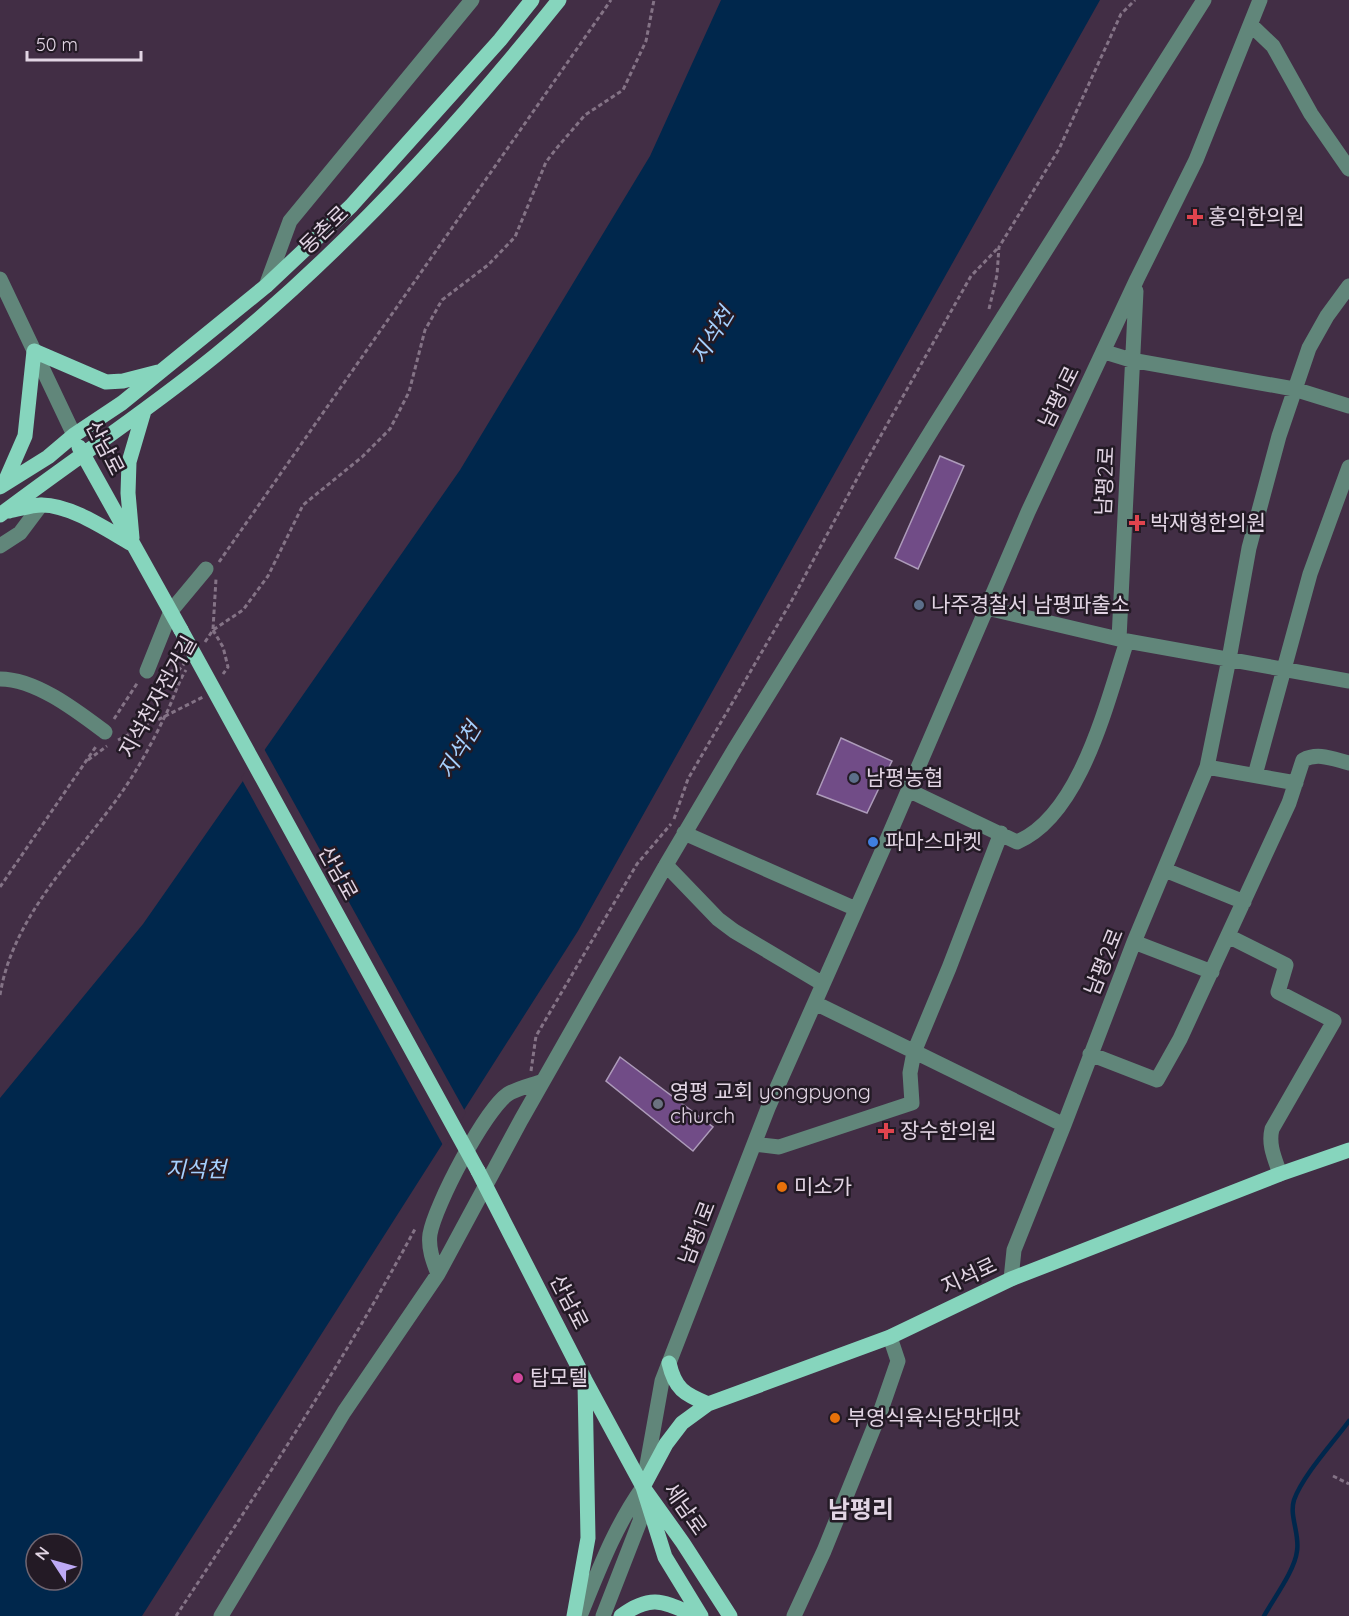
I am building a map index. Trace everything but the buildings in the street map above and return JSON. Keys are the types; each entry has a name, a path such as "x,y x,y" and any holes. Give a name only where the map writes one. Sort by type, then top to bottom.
{"main road":[{"name":"동촌로","path":"2,486 48,457 74,435 122,403 266,286 351,206 500,40 532,0"},
{"name":"동촌로","path":"2,513 144,411 217,354 275,304 384,202 444,138 559,0"},
{"path":"2,486 25,436 34,351 106,382 123,381 164,370"},
{"path":"133,544 128,493 129,462 144,411"},
{"name":"산남로","path":"74,435 82,454 171,611 478,1171 585,1380 643,1487"},
{"path":"2,513 41,505 57,507 80,515 133,544"},
{"name":"지석로","path":"643,1487 666,1444 682,1422 708,1404 890,1337 1011,1279 1280,1174 1349,1150"},
{"path":"669,1364 672,1378 681,1390 708,1404"},
{"path":"574,1616 588,1538 585,1380"},
{"name":"세남로","path":"643,1487 665,1557 701,1616"},
{"name":"세남로","path":"643,1487 684,1543 730,1616"},
{"path":"621,1616 639,1603 653,1602 673,1606 696,1616"}],"street":[{"path":"266,286 290,221 472,0"},
{"path":"221,1616 344,1413 438,1274 486,1186 536,1083 734,750 941,415 1204,0"},
{"name":"남평1로","path":"643,1487 662,1381 754,1144 1028,512 1105,352 1137,279 1196,160 1260,0"},
{"path":"1251,25 1273,46 1311,114 1349,169"},
{"name":"산남로","path":"0,279 74,435"},
{"name":"남평2로","path":"1123,640 1131,360 1137,279"},
{"name":"남평2로","path":"1011,1279 1014,1250 1134,942 1207,766 1249,548 1294,389 1310,348 1327,316 1349,286"},
{"path":"1105,352 1131,360 1294,389 1349,406"},
{"path":"1255,775 1310,574 1349,467"},
{"path":"0,546 20,533 41,505"},
{"path":"147,671 171,611 206,569"},
{"path":"987,608 1123,640 1349,681"},
{"path":"908,790 1017,842 1029,837 1070,793 1087,759 1123,640"},
{"path":"0,678 21,681 43,691 105,732"},
{"path":"1090,1054 1157,1080 1180,1039 1244,902 1289,802 1303,760 1311,756 1327,757 1349,763"},
{"path":"1207,766 1296,783"},
{"path":"684,833 856,909"},
{"path":"754,1144 778,1147 912,1103 910,1073 914,1052 1001,833"},
{"path":"666,865 718,919 823,984"},
{"path":"1165,870 1244,902"},
{"path":"1228,936 1286,965 1278,992 1334,1021 1272,1129 1271,1147 1280,1174"},
{"path":"1134,942 1212,972"},
{"path":"815,1003 1064,1125"},
{"path":"438,1274 431,1256 430,1235 453,1177 486,1120 500,1103 508,1094 536,1083"},
{"path":"794,1616 824,1551 881,1410 898,1361 890,1337"},
{"path":"580,1616 615,1534 629,1506 643,1487"},
{"path":"603,1616 640,1521 643,1487"}],"path":[{"path":"206,569 217,565 611,0"},
{"name":"지석천자전거길","path":"201,649 213,630 243,610 268,576 303,505 362,457 390,429 409,392 425,330 442,300 488,265 515,237 546,162 585,115 623,90 646,41 654,0"},
{"path":"536,1083 536,1036 637,864 675,818 688,779 792,600 867,460 971,276 999,247 1059,149 1121,14 1135,0"},
{"path":"988,315 997,275 999,247"},
{"path":"213,630 223,647 228,667 221,675"},
{"name":"지석천자전거길","path":"0,995 3,978 14,947 56,876 122,791 166,716 188,668"},
{"path":"85,762 112,742 200,700 207,692"},
{"path":"176,1616 299,1428 392,1272 419,1221"},
{"path":"1333,1476 1349,1484"}],"water":[{"name":"지석천","path":"721,0 1100,0 578,931 142,1616 0,1616 0,1098 143,924 460,470 650,156"}],"pier":[{"path":"263,747 466,1113 444,1147 241,778"}],"waterway":[{"path":"1264,1616 1295,1559 1298,1545 1293,1506 1298,1490 1349,1421"}],"place":[{"name":"홍익한의원","path":"1195,217"},
{"name":"박재형한의원","path":"1137,523"},
{"name":"나주경찰서 남평파출소","path":"919,605"},
{"name":"남평농협","path":"854,778"},
{"name":"파마스마켓","path":"873,842"},
{"name":"영평 교회 yongpyong church","path":"658,1104"},
{"name":"장수한의원","path":"886,1131"},
{"name":"미소가","path":"782,1187"},
{"name":"탑모텔","path":"518,1378"},
{"name":"부영식육식당맛대맛","path":"835,1418"}],"district":[{"name":"남평리","path":"861,1510"}]}
